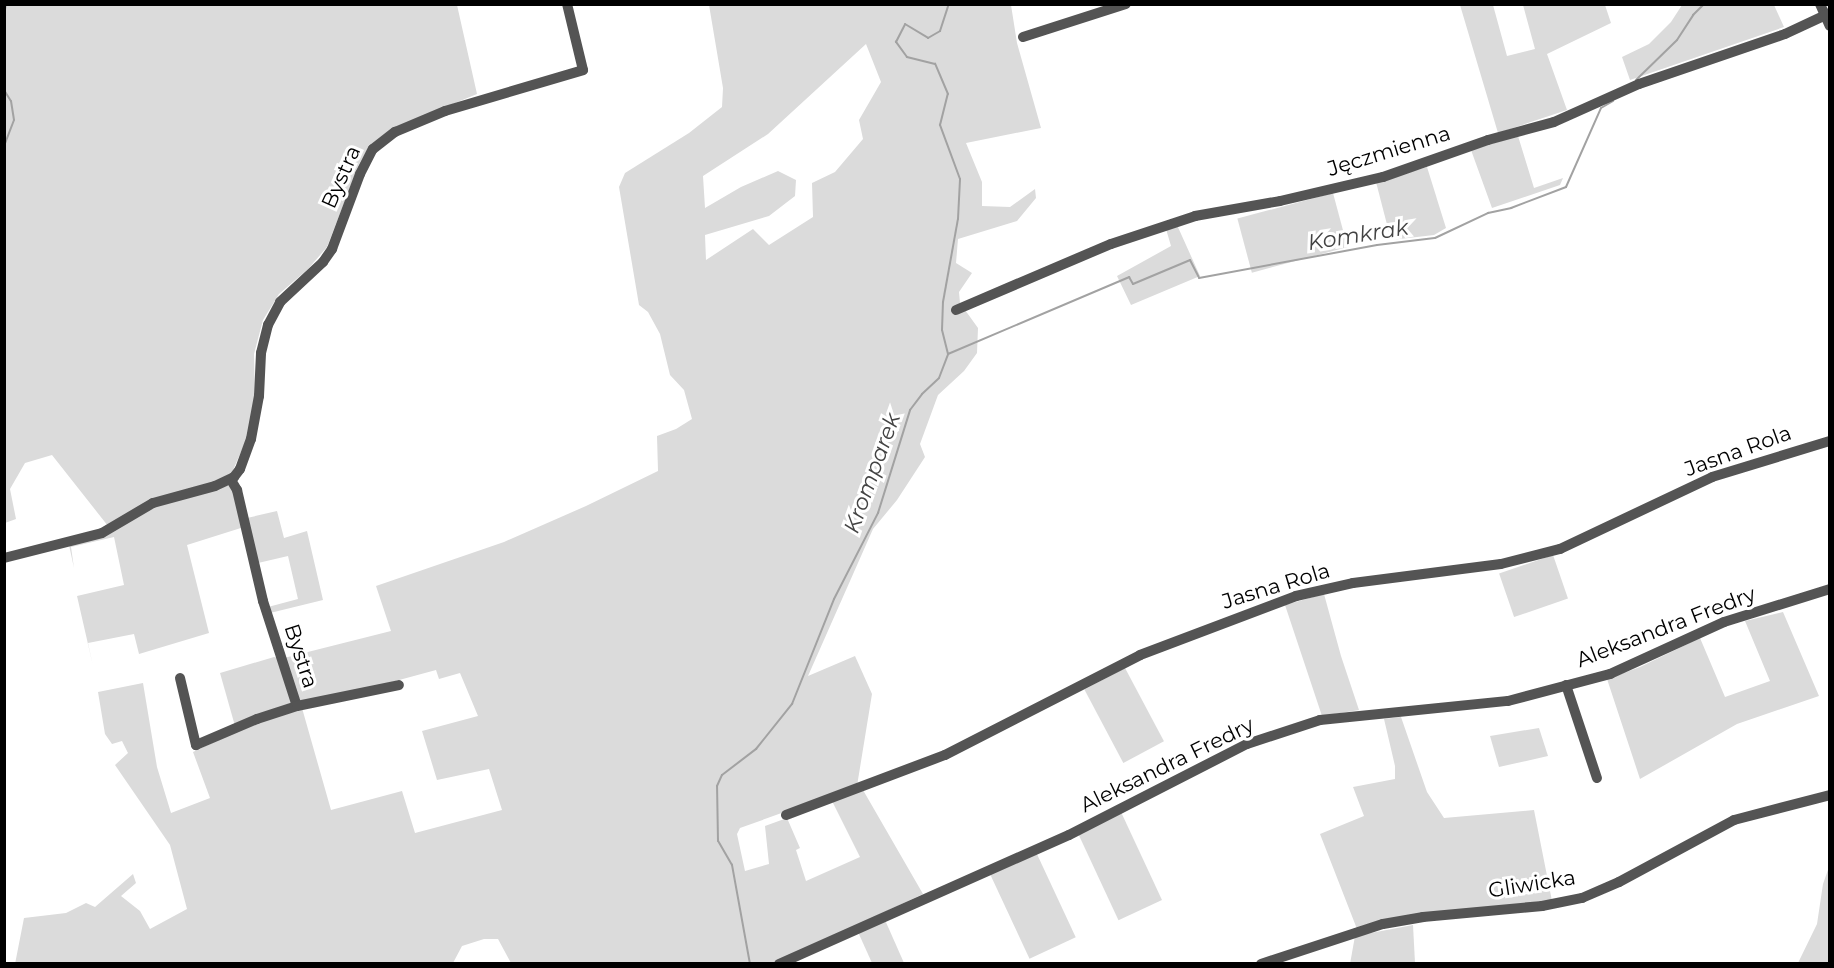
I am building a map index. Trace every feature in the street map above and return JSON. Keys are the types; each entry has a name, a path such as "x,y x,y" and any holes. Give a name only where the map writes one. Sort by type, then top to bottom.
{"street":[{"name":"Bystra","path":"297,706 263,601 237,490 231,480 240,469 251,439 259,396 261,353 268,325 280,303 323,262 332,249 360,174 373,149 395,132 445,111 583,70 567,4"},
{"path":"1023,37 1126,4"},
{"path":"1820,4 1828,18"},
{"name":"Jęczmienna","path":"956,310 1111,244 1185,219 1280,201 1383,177 1488,140 1554,122 1624,90 1828,18"},
{"name":"Jasna Rola","path":"786,815 945,755 1140,655 1286,600 1353,583 1502,564 1560,549 1712,477 1830,441"},
{"path":"4,558 102,533 153,503 231,480"},
{"name":"Aleksandra Fredry","path":"779,963 1069,835 1246,744 1320,720 1481,705 1566,686 1610,674 1641,662 1724,622 1830,589"},
{"name":"Bystra","path":"180,678 196,745 257,719 297,706 399,685"},
{"path":"1566,686 1597,778"},
{"name":"Gliwicka","path":"1261,963 1383,924 1423,917 1542,906 1582,898 1619,882 1734,819 1830,795"}],"shaded area":[{"path":"5,5 457,5 477,94 392,129 369,147 359,164 327,247 308,269 279,294 263,320 254,354 255,399 247,438 230,477 108,526 52,455 25,463 10,489 16,519 5,523"},
{"path":"709,5 1011,5 1017,43 1041,128 966,143 982,182 982,206 1010,207 1035,189 1036,198 1017,221 958,239 956,263 972,273 959,292 960,303 978,328 977,353 964,371 938,395 920,444 925,457 897,500 873,529 808,676 855,656 872,694 857,786 740,828 737,834 745,871 769,864 765,826 787,818 800,848 796,850 806,881 860,857 832,801 863,790 923,894 775,963 511,963 498,939 484,939 462,946 453,963 15,964 24,918 66,913 86,903 95,907 133,874 136,883 121,896 140,911 150,929 187,909 170,845 115,765 128,753 122,741 112,744 105,734 98,692 143,683 157,767 171,813 210,798 193,752 252,724 302,708 331,810 402,791 415,833 502,810 489,769 437,780 422,731 478,716 460,673 439,679 436,670 355,692 301,703 284,658 391,631 376,586 504,542 658,471 657,436 676,429 692,419 684,390 670,375 660,334 648,312 639,305 619,187 625,173 689,133 722,107 723,88","holes":["866,44 881,82 859,120 863,139 835,172 812,183 813,217 769,245 753,229 706,260 705,235 769,216 795,196 796,180 778,171 741,187 705,208 703,176 768,134"]},
{"path":"1460,5 1493,5 1507,56 1535,49 1523,5 1605,5 1611,23 1547,54 1567,110 1498,133"},
{"path":"1682,5 1774,5 1784,27 1630,80 1622,57 1649,44 1671,22"},
{"path":"1518,136 1534,188 1563,178 1560,185 1492,208 1471,150"},
{"path":"1427,167 1446,228 1434,235 1391,240 1376,182"},
{"path":"1333,193 1347,247 1252,273 1237,219"},
{"path":"1177,225 1200,276 1131,305 1117,276 1171,246 1166,229"},
{"path":"226,485 231,487 244,527 187,545 209,633 139,654 134,634 88,643 93,666 77,596 124,585 114,537 71,547 74,568 69,545 144,510"},
{"path":"277,511 284,538 307,531 323,600 270,613 268,607 298,599 288,556 258,563 247,518"},
{"path":"1553,555 1568,598 1514,617 1499,574"},
{"path":"1324,594 1359,710 1322,716 1285,605"},
{"path":"1783,612 1819,696 1737,724 1640,779 1607,679 1640,667 1700,638 1725,697 1770,681 1745,621"},
{"path":"274,657 278,658 293,702 235,726 220,673"},
{"path":"1125,668 1164,741 1123,763 1084,690"},
{"path":"1401,717 1427,792 1444,818 1534,810 1552,901 1357,929 1320,834 1364,816 1353,787 1395,779 1395,766 1384,719"},
{"path":"1539,728 1548,756 1499,767 1490,736"},
{"path":"1121,812 1162,900 1118,920 1077,832"},
{"path":"1036,852 1076,937 1030,959 990,874"},
{"path":"1829,867 1829,963 1798,963 1817,924 1823,884"},
{"path":"885,920 904,963 872,963 858,932"},
{"path":"1413,925 1415,963 1350,964 1355,936"}],"waterway":[{"path":"4,15 6,4"},
{"name":"Kromparek","path":"750,964 732,865 718,841 717,786 722,775 756,749 792,704 834,599 878,513 910,410 922,394 939,378 948,354 942,330 943,302 958,219 960,179 940,125 948,94 935,64 907,57 896,42 905,24 928,38 940,31 949,4"},
{"name":"Komkrak","path":"1636,80 1677,40 1693,15 1704,4"},
{"path":"4,90 11,101 14,120 4,146"},
{"name":"Komkrak","path":"948,354 1129,277 1133,284 1190,260 1199,278 1377,245 1435,238 1488,213 1511,208 1566,187 1601,108 1613,101"},
{"path":"4,233 4,260"}]}
